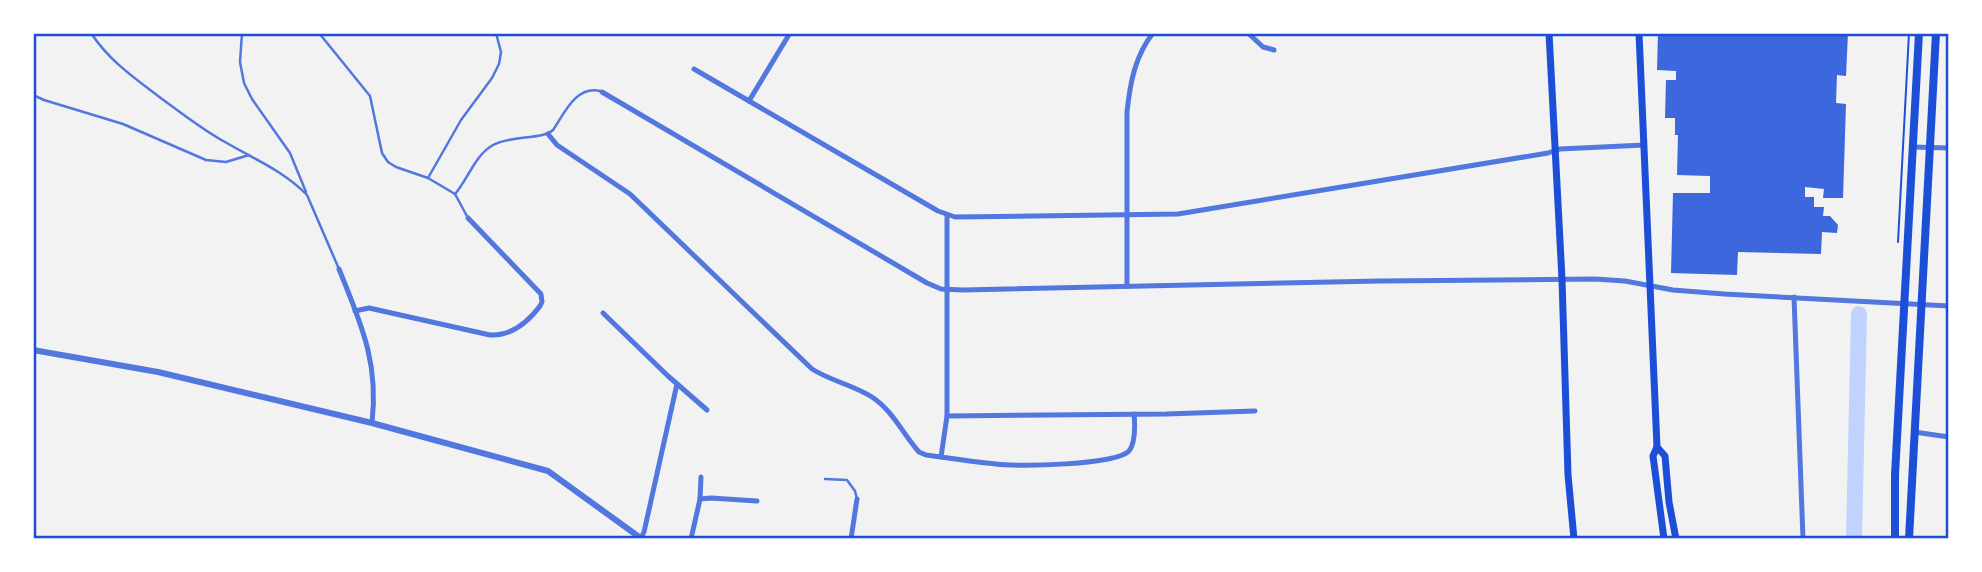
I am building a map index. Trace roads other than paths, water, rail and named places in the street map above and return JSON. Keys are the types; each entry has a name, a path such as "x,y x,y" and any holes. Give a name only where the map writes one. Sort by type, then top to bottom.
{"main road":[{"path":"1549,33 1562,279 1568,475 1574,539"},
{"path":"1639,33 1657,447 1653,456 1664,539"},
{"path":"1895,539 1895,475 1919,33"},
{"path":"1909,539 1936,33"},
{"path":"1657,447 1665,456 1676,539"}],"street":[{"path":"749,101 790,33"},
{"path":"1127,286 1127,112 1130,83 1141,53 1153,33"},
{"path":"1248,33 1263,47 1274,50"},
{"path":"694,69 947,216 962,218 1192,213 1560,149 1644,145"},
{"path":"602,92 927,283 946,289 1562,279 1625,281 1724,294 1949,306"},
{"path":"548,134 557,145 630,194 812,369 872,397 892,414 919,452 998,465 1072,463 1117,457 1126,454 1131,448 1134,414"},
{"path":"1913,147 1949,148"},
{"path":"941,457 947,416 947,216"},
{"path":"355,311 369,307 490,335 522,325 540,306 541,294 468,218"},
{"path":"339,269 367,344 374,381 372,423"},
{"path":"1794,297 1803,539"},
{"path":"603,313 706,410"},
{"path":"33,350 158,372 372,423 548,471 642,538 677,384"},
{"path":"947,416 1255,411"},
{"path":"1914,432 1949,437"},
{"path":"691,539 700,499 701,477"},
{"path":"700,499 757,501"},
{"path":"851,539 857,499"}],"lane":[{"path":"91,33 108,56 123,70 191,121 280,171 307,195"},
{"path":"242,33 240,62 244,83 252,99 290,153 339,269"},
{"path":"319,33 370,96 385,159 396,167 428,178 455,194 468,218"},
{"path":"428,178 461,120 499,64 501,51 496,33"},
{"path":"455,194 478,159 491,146 519,137 548,134 553,131 578,95 594,90 602,92"},
{"path":"33,95 122,124 206,160 226,162 249,155"},
{"path":"825,479 847,480 857,499"}],"waterway":[{"path":"1854,539 1859,314"}]}
